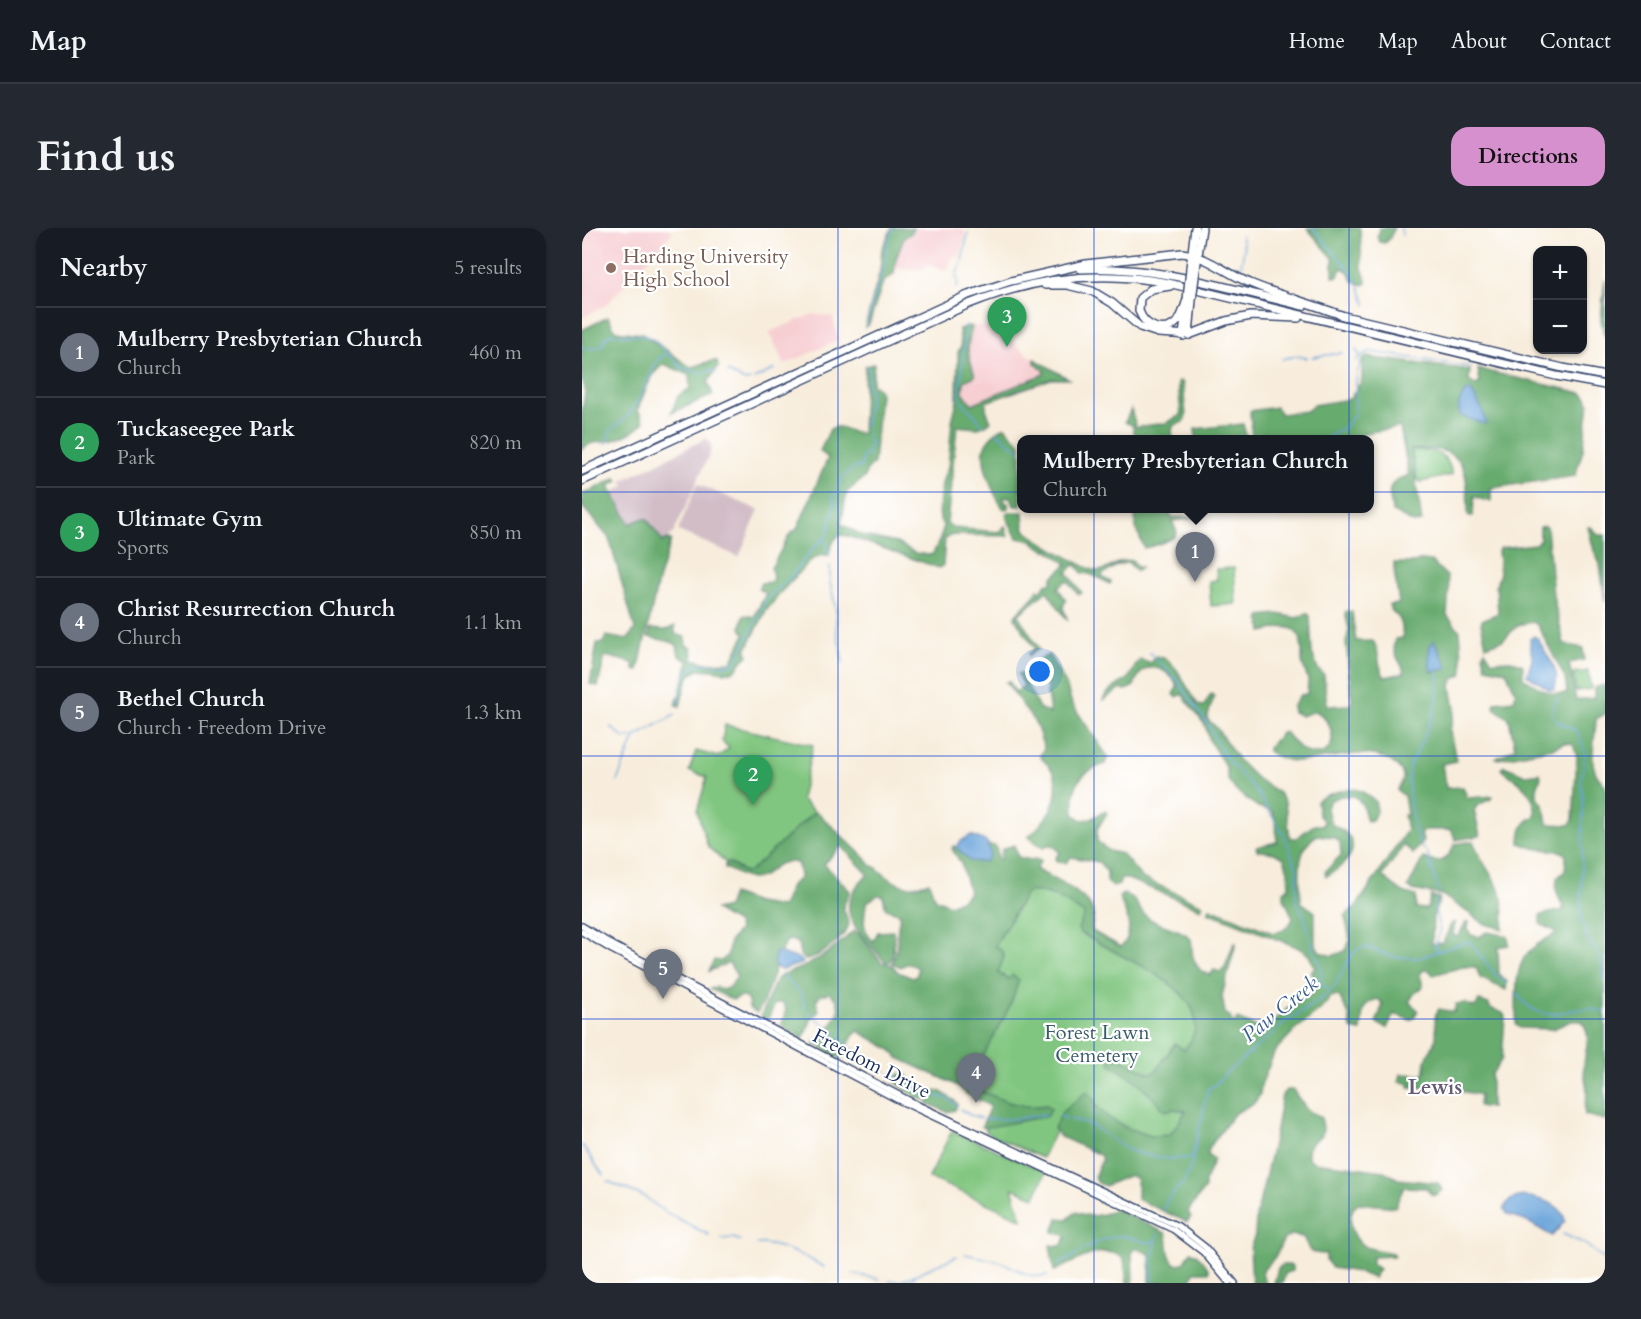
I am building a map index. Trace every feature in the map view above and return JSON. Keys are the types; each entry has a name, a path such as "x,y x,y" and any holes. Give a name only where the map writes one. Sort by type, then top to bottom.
{"highway":[{"path":"1186,336 1195,228"},
{"path":"1194,255 1202,228"},
{"path":"1199,241 1208,260"},
{"path":"582,471 968,295 996,285 1048,272 1094,263 1182,253 1208,260 1245,281 1344,316"},
{"path":"1048,272 1090,268 1145,271 1193,280 1605,376"},
{"path":"582,481 969,304 1028,285 1067,278 1107,276 1148,279 1556,376 1605,385"},
{"path":"1028,285 1067,285 1092,291 1113,303 1144,329 1158,333 1186,336 1226,321 1257,316 1296,318 1353,327"},
{"path":"1181,286 1154,288 1145,292 1138,305 1141,316 1152,327 1162,329 1169,327 1181,317 1190,300"}],"main road":[{"name":"Freedom Drive","path":"582,926 678,982 898,1100 1181,1234 1203,1252 1229,1283"},
{"name":"Freedom Drive","path":"582,932 639,964 722,1002 920,1106 1178,1226 1205,1247 1235,1283"},
{"path":"1002,1149 1034,1158"}],"shaded area":[{"name":"Harding University High School","path":"582,228 668,228 673,232 607,304 582,318"},
{"path":"904,228 958,228 962,230 966,233 959,258 952,256 948,271 927,265 924,270 892,269"},
{"path":"813,314 833,317 838,340 784,365 769,332"},
{"path":"970,326 992,326 1051,372 971,406 963,393"},
{"path":"707,438 712,448 674,532 664,542 641,519 630,525 613,492 625,486 622,481"},
{"path":"697,484 759,510 739,557 678,531"}],"green space":[{"path":"892,228 913,228 912,232 904,238 896,259 894,274 883,282 869,324 865,327 880,271 882,249"},
{"path":"1307,228 1360,228 1362,268 1367,283 1364,285 1353,281 1348,271 1341,268 1338,276 1333,277 1333,258"},
{"path":"1379,228 1394,228 1385,243 1380,242 1377,236"},
{"path":"1605,280 1605,335 1604,335 1601,320"},
{"path":"608,317 616,331 642,334 690,367 717,361 718,367 708,382 713,395 671,413 678,396 690,388 689,375 664,364 651,378 642,398 638,410 644,422 619,438 592,443 582,449 582,413 585,392 582,380 582,330"},
{"path":"972,327 968,352 975,376 964,381 963,392 972,404 1044,374 1044,370 1035,363 1035,359 1069,379 1051,379 986,402 991,421 979,428 957,426 947,523 954,528 999,532 1005,526 1008,536 952,535 945,539 943,565 939,568 848,536 839,536 834,540 828,555 818,556 810,561 766,611 746,650 748,656 736,669 729,672 696,671 688,679 680,706 676,705 689,661 679,656 677,645 648,637 650,629 666,630 675,626 675,634 685,637 686,645 692,648 693,659 706,663 731,662 745,634 741,628 743,617 745,615 754,617 766,593 758,589 761,583 771,582 773,577 771,568 790,534 797,529 828,458 820,451 830,429 840,427 853,433 862,433 865,366 874,364 872,384 878,388 880,393 874,463 866,472 865,477 847,492 841,524 864,536 897,543 915,553 933,554 943,531 939,514 940,500 948,468 952,421 957,401 958,352 961,347 959,329"},
{"path":"1365,357 1470,370 1469,381 1475,385 1480,383 1478,369 1582,393 1589,403 1583,450 1575,476 1491,488 1491,501 1474,496 1473,516 1468,516 1467,486 1462,467 1457,459 1439,450 1411,450 1422,522 1413,523 1393,512 1390,498 1392,484 1409,475 1400,427 1362,435 1252,435 1250,411 1276,407 1281,414 1307,411 1313,405 1350,399 1362,380 1362,359"},
{"path":"1178,382 1183,384 1186,416 1184,422 1174,425 1173,435 1135,435 1132,425 1125,422 1131,409 1136,427 1166,423 1181,415"},
{"path":"1243,424 1246,435 1196,435 1195,429"},
{"path":"1005,427 1017,440 1017,506 1014,506 1011,497 1004,497 1009,508 1004,509 988,479 984,460 985,446 999,430"},
{"path":"1411,450 1432,451 1443,456 1452,475 1421,482 1417,480"},
{"path":"616,478 618,481 609,486 630,524 647,519 663,542 667,539 671,540 658,581 638,671 634,670 633,663 605,656 598,686 590,684 597,643 603,643 606,636 629,638 635,629 608,537 582,506 582,495"},
{"path":"1009,512 1023,513 1024,527 1027,532 1092,570 1107,569 1122,561 1133,561 1137,567 1141,567 1136,571 1128,562 1116,566 1102,577 1111,582 1110,584 1093,575 1082,573 1076,565 1073,566 1067,572 1082,593 1077,593 1067,580 1058,588 1066,600 1063,607 1068,621 1047,591 1018,615 1039,649 1029,655 1035,649 1015,618 1016,615 1038,589 1040,592 1046,584 1051,583 1053,577 1067,564 1047,549 1046,551 1034,543 1035,541 1017,538 1006,514"},
{"path":"1170,513 1172,517 1198,518 1172,521 1177,532 1174,537 1144,548 1136,528 1135,514"},
{"path":"1540,527 1547,528 1553,596 1564,644 1583,648 1584,660 1569,663 1576,700 1594,698 1594,688 1603,685 1605,687 1605,714 1596,719 1593,754 1594,768 1605,785 1605,1120 1585,1115 1587,1092 1584,1068 1587,1033 1582,1021 1571,1021 1553,1029 1520,1028 1516,1025 1517,984 1519,969 1524,957 1541,942 1555,934 1555,931 1540,924 1540,915 1564,910 1556,890 1557,878 1565,871 1566,856 1563,852 1537,849 1520,843 1523,826 1535,816 1535,808 1525,788 1501,769 1504,766 1526,775 1540,773 1537,797 1544,805 1547,824 1569,825 1573,820 1577,757 1573,744 1564,743 1553,748 1496,758 1515,748 1509,719 1494,708 1495,702 1514,700 1516,693 1506,671 1486,667 1483,654 1485,650 1492,661 1511,660 1523,665 1523,678 1539,687 1549,692 1567,693 1565,678 1538,626 1533,622 1518,625 1503,640 1486,646 1481,623 1482,620 1498,613 1496,585 1500,573 1498,551 1500,548 1535,544 1540,540"},
{"path":"1588,527 1591,527 1598,535 1605,535 1605,602 1600,564"},
{"path":"1422,560 1431,561 1447,576 1449,588 1447,615 1460,631 1463,671 1462,675 1453,679 1451,687 1455,708 1450,731 1456,761 1442,764 1446,788 1463,787 1469,798 1492,796 1474,810 1480,836 1456,840 1451,830 1425,830 1421,833 1423,841 1413,854 1404,845 1382,876 1403,892 1416,896 1416,908 1428,907 1431,896 1439,898 1433,916 1432,944 1443,943 1451,924 1455,922 1453,935 1458,937 1466,922 1469,922 1468,929 1471,935 1479,937 1487,932 1508,937 1509,945 1498,947 1499,974 1507,982 1506,990 1480,978 1476,967 1463,967 1433,975 1429,970 1424,970 1420,974 1423,987 1414,994 1409,1002 1418,1010 1414,1018 1410,1020 1394,1014 1387,1028 1376,1023 1383,1004 1378,999 1368,1003 1365,1007 1361,1031 1351,1029 1349,1015 1339,996 1332,996 1275,1051 1261,1085 1260,1095 1254,1103 1234,1114 1209,1148 1208,1156 1214,1159 1205,1181 1205,1188 1188,1211 1191,1217 1187,1222 1137,1199 1137,1179 1130,1175 1105,1186 1098,1183 1094,1177 1102,1160 1100,1155 1059,1136 1054,1128 1062,1112 1086,1092 1093,1097 1096,1106 1109,1118 1127,1128 1151,1136 1170,1135 1186,1111 1173,1109 1165,1111 1138,1082 1110,1064 1112,1058 1117,1056 1149,1073 1155,1072 1175,1043 1184,1050 1193,1034 1195,1020 1191,1007 1171,985 1080,933 1078,929 1083,913 1056,897 1041,892 1026,893 995,946 1002,951 1004,957 998,973 1008,979 1013,975 1019,980 1010,1006 970,1081 971,1086 1008,1102 1027,1106 1047,1105 1051,1109 1047,1116 984,1128 982,1126 990,1106 966,1094 950,1082 898,1058 890,1049 858,1031 841,1059 814,1044 815,1041 822,1042 839,1011 837,1000 830,993 820,995 816,1001 819,1011 812,1018 803,1039 781,1026 786,1010 782,1002 775,1004 768,1019 762,1018 776,980 829,952 854,931 882,963 892,965 898,972 913,978 917,975 918,968 913,965 907,964 901,967 892,963 895,957 901,914 886,909 883,896 878,895 866,903 864,922 866,932 873,941 878,932 893,931 893,957 889,962 885,962 851,919 850,899 856,887 868,874 841,846 824,864 850,891 843,907 849,924 843,935 824,952 805,960 800,955 798,942 788,940 780,954 766,996 757,1013 749,1008 748,1001 744,997 733,1000 710,989 716,987 723,990 731,986 737,976 729,963 709,971 714,960 721,961 727,956 730,941 739,930 737,923 715,910 727,907 732,894 757,903 782,907 792,884 800,878 797,863 782,863 764,876 752,879 725,868 725,864 728,862 744,872 749,872 813,813 818,813 871,866 905,886 929,882 935,899 950,905 964,898 969,892 961,863 952,849 953,846 970,858 982,862 986,861 988,845 995,846 998,858 1001,859 1002,849 1014,845 1018,857 1041,861 1037,870 1078,893 1093,913 1093,932 1121,947 1126,941 1129,929 1127,916 1119,897 1123,894 1134,900 1150,919 1188,936 1196,964 1201,971 1210,975 1214,970 1220,972 1225,967 1234,943 1236,943 1222,996 1225,1013 1231,1017 1230,1021 1235,1022 1237,1019 1264,1030 1290,1006 1311,994 1315,988 1315,979 1311,973 1315,967 1308,954 1297,947 1208,912 1210,908 1273,933 1290,924 1293,918 1284,898 1284,891 1289,887 1284,858 1274,853 1257,850 1256,847 1277,842 1272,811 1258,807 1236,791 1228,780 1226,767 1210,742 1205,725 1182,694 1177,697 1173,694 1178,686 1161,670 1149,668 1143,671 1134,686 1126,690 1120,689 1103,700 1111,689 1129,677 1140,660 1150,663 1156,656 1167,659 1177,670 1198,705 1204,706 1211,694 1214,696 1207,719 1216,727 1240,762 1256,778 1279,793 1285,802 1290,838 1296,838 1314,825 1322,825 1324,821 1319,816 1317,801 1325,796 1354,789 1375,801 1377,810 1372,820 1367,821 1362,804 1355,796 1341,796 1329,801 1327,809 1331,824 1344,831 1351,839 1352,850 1338,869 1326,876 1325,872 1341,855 1340,842 1333,837 1317,835 1305,848 1300,865 1301,902 1315,912 1315,943 1320,952 1332,956 1345,951 1350,940 1345,916 1358,904 1407,830 1404,796 1397,790 1403,775 1393,763 1382,757 1357,754 1293,761 1280,758 1268,751 1282,732 1285,732 1303,751 1316,754 1324,752 1332,742 1332,734 1324,718 1316,711 1301,716 1293,712 1292,707 1300,695 1307,694 1308,680 1302,662 1300,637 1293,629 1284,627 1262,632 1260,616 1278,614 1297,618 1307,613 1310,616 1312,653 1318,669 1324,675 1327,706 1350,705 1352,701 1346,643 1349,629 1345,613 1346,611 1352,612 1356,641 1373,641 1377,649 1380,668 1385,677 1404,673 1394,650 1395,639 1403,638 1402,624 1389,605 1399,604 1394,563 1414,563","holes":["1437,644 1439,653 1446,664 1433,672"]},
{"path":"1234,568 1236,604 1211,606 1209,581 1217,580 1216,569"},
{"path":"1049,655 1066,684 1072,704 1108,757 1105,764 1082,776 1078,782 1074,796 1074,814 1082,820 1091,819 1105,811 1107,813 1097,829 1097,841 1109,851 1122,854 1142,878 1203,905 1201,909 1128,879 1121,879 1119,885 1113,887 1107,882 1107,872 1099,862 1071,857 1066,863 1057,862 1055,858 1060,853 1054,846 1048,845 1043,848 1028,837 1051,809 1056,783 1053,771 1040,756 1044,748 1036,724 1006,682 1009,681 1015,692 1024,686 1018,674 1021,673 1039,708 1050,714 1046,684 1037,662"},
{"path":"1588,671 1591,689 1576,691 1573,673"},
{"path":"725,725 813,745 801,799 816,813 778,850 756,877 725,862 708,847 697,811 707,777 689,771 696,751 718,757 729,748 722,741"},
{"path":"1473,841 1499,890 1504,913 1503,929 1485,924 1442,895 1412,890 1408,887 1423,858 1434,861 1443,860 1455,844"},
{"name":"Forest Lawn Cemetery","path":"1007,857 1088,905 1094,917 1088,929 1201,990 1186,1153 1056,1130 1042,1158 985,1132 997,1105 961,1087 928,957"},
{"path":"1479,1001 1489,1004 1490,1008 1503,1013 1505,1017 1502,1059 1491,1075 1491,1108 1479,1106 1480,1095 1477,1094 1409,1087 1409,1083 1399,1082 1401,1074 1423,1075 1435,1040 1435,1016 1439,1009 1454,1012 1456,1004 1466,1003 1475,1007"},
{"path":"900,1074 907,1075 917,1086 927,1090 925,1100 919,1099 895,1082"},
{"path":"1286,1090 1293,1090 1307,1110 1321,1117 1322,1135 1313,1142 1308,1150 1308,1158 1314,1162 1384,1171 1398,1179 1438,1183 1442,1190 1435,1195 1431,1194 1427,1188 1404,1187 1395,1207 1358,1203 1354,1207 1351,1223 1360,1243 1371,1249 1393,1253 1394,1256 1372,1257 1372,1264 1379,1269 1373,1278 1358,1272 1332,1268 1326,1260 1326,1254 1311,1252 1303,1237 1291,1235 1284,1239 1275,1257 1263,1270 1262,1274 1266,1283 1252,1283 1250,1248 1255,1235 1256,1217 1282,1095"},
{"path":"940,1091 955,1101 957,1104 955,1110 947,1112 927,1103 930,1092"},
{"path":"953,1131 1046,1172 1035,1197 1012,1188 1022,1219 929,1178"},
{"path":"1115,1209 1166,1233 1169,1252 1175,1264 1184,1263 1191,1251 1202,1259 1209,1272 1194,1272 1190,1283 1150,1283 1150,1254 1136,1248 1132,1251 1133,1283 1127,1283 1124,1259 1108,1252 1089,1255 1054,1271 1050,1245 1061,1246 1066,1238 1065,1235 1053,1232 1058,1218 1068,1219 1076,1212 1091,1216 1101,1215"},
{"path":"1283,1265 1293,1267 1293,1270 1285,1274 1282,1283 1274,1283 1278,1268"}],"water":[{"path":"1471,391 1482,409 1485,424 1461,416 1459,407 1462,398 1465,392"},
{"path":"1534,636 1555,669 1554,689 1549,689 1527,675 1532,660 1530,639"},
{"path":"1434,641 1447,669 1431,671 1429,651"},
{"path":"971,835 987,842 990,854 986,861 970,861 956,847"},
{"path":"777,952 800,959 803,963 781,970 774,966"},
{"path":"1525,1196 1550,1203 1560,1210 1565,1221 1552,1236 1530,1223 1507,1214 1504,1209 1510,1201"}],"waterway":[{"path":"866,325 893,228"},
{"path":"1313,228 1353,274 1366,305"},
{"path":"1401,228 1402,235"},
{"path":"956,288 958,283 956,275 961,265 968,233"},
{"path":"1241,235 1244,249 1241,267"},
{"path":"966,325 959,398 983,425"},
{"path":"582,347 589,349 603,346 604,340 610,334 646,336 653,339 682,368 703,373 710,370 716,372"},
{"path":"1332,435 1343,428 1354,416 1360,364 1357,360 1360,356 1356,350"},
{"path":"1360,356 1369,352 1471,367"},
{"path":"1312,357 1342,353"},
{"path":"605,445 611,430 629,415 641,396 658,359 666,354"},
{"path":"1282,359 1296,356 1307,358"},
{"path":"678,703 684,679 695,666 735,663 767,598 790,578 828,533 835,503 832,497 842,478 856,467 861,468 863,457 866,454 869,455 868,448 872,444 865,421 871,393 867,389 869,373 867,366"},
{"path":"754,379 775,369"},
{"path":"728,372 745,381 750,380"},
{"path":"997,433 1017,447"},
{"path":"825,539 830,556"},
{"path":"830,566 830,583 843,663"},
{"path":"1150,653 1177,680 1209,726 1224,755 1256,791 1284,835 1297,870 1296,900 1304,916 1314,952 1321,964 1321,984 1331,991"},
{"path":"1424,850 1416,834 1411,810 1409,768 1434,710 1438,691 1438,671"},
{"path":"1557,698 1551,712 1556,721 1577,731 1584,749 1581,781 1583,800 1581,918 1587,938 1601,958 1605,984"},
{"path":"617,781 635,737 675,715"},
{"path":"611,727 624,738 635,737"},
{"path":"1427,853 1439,892"},
{"path":"1437,898 1435,911 1440,930 1435,947 1438,951"},
{"name":"Paw Creek","path":"1164,1210 1167,1200 1183,1183 1190,1169 1208,1089 1287,1021 1333,989 1350,957 1358,949 1366,947 1393,957 1419,958 1469,941 1494,973 1507,984"},
{"path":"784,975 800,992 806,1009 866,1058"},
{"name":"Paw Creek","path":"1517,994 1528,1006 1539,1012 1549,1014 1593,1009 1605,1013"},
{"path":"870,1060 878,1063 886,1071"},
{"path":"890,1074 896,1075 908,1085 926,1094"},
{"path":"930,1095 947,1098 957,1106"},
{"path":"960,1109 981,1118"},
{"path":"985,1119 1015,1119 1046,1114"},
{"path":"1059,1116 1091,1125 1126,1149 1137,1153 1168,1159 1192,1158"},
{"path":"582,1145 603,1175"},
{"path":"607,1181 645,1197 665,1212 709,1235"},
{"name":"Paw Creek","path":"1153,1283 1152,1261 1158,1234"},
{"path":"1563,1234 1585,1244 1605,1260"},
{"path":"1057,1265 1095,1243 1111,1237 1125,1236 1143,1242 1156,1240"},
{"path":"721,1239 733,1238 741,1241"},
{"path":"757,1244 783,1248 824,1267"},
{"path":"965,1254 998,1261 1029,1275 1047,1275"},
{"path":"889,1281 901,1281 957,1256"},
{"path":"853,1274 879,1279"},
{"path":"909,1283 916,1275"}],"place":[{"name":"Harding University High School","path":"611,268"},
{"name":"Ultimate Gym","path":"1007,347"},
{"name":"Mulberry Presbyterian Church","path":"1195,582"},
{"name":"Tuckaseegee Park","path":"753,805"},
{"name":"Bethel Church","path":"663,999"},
{"name":"Christ Resurrection Church","path":"976,1103"}],"district":[{"name":"Lewis","path":"1435,1087"}]}
